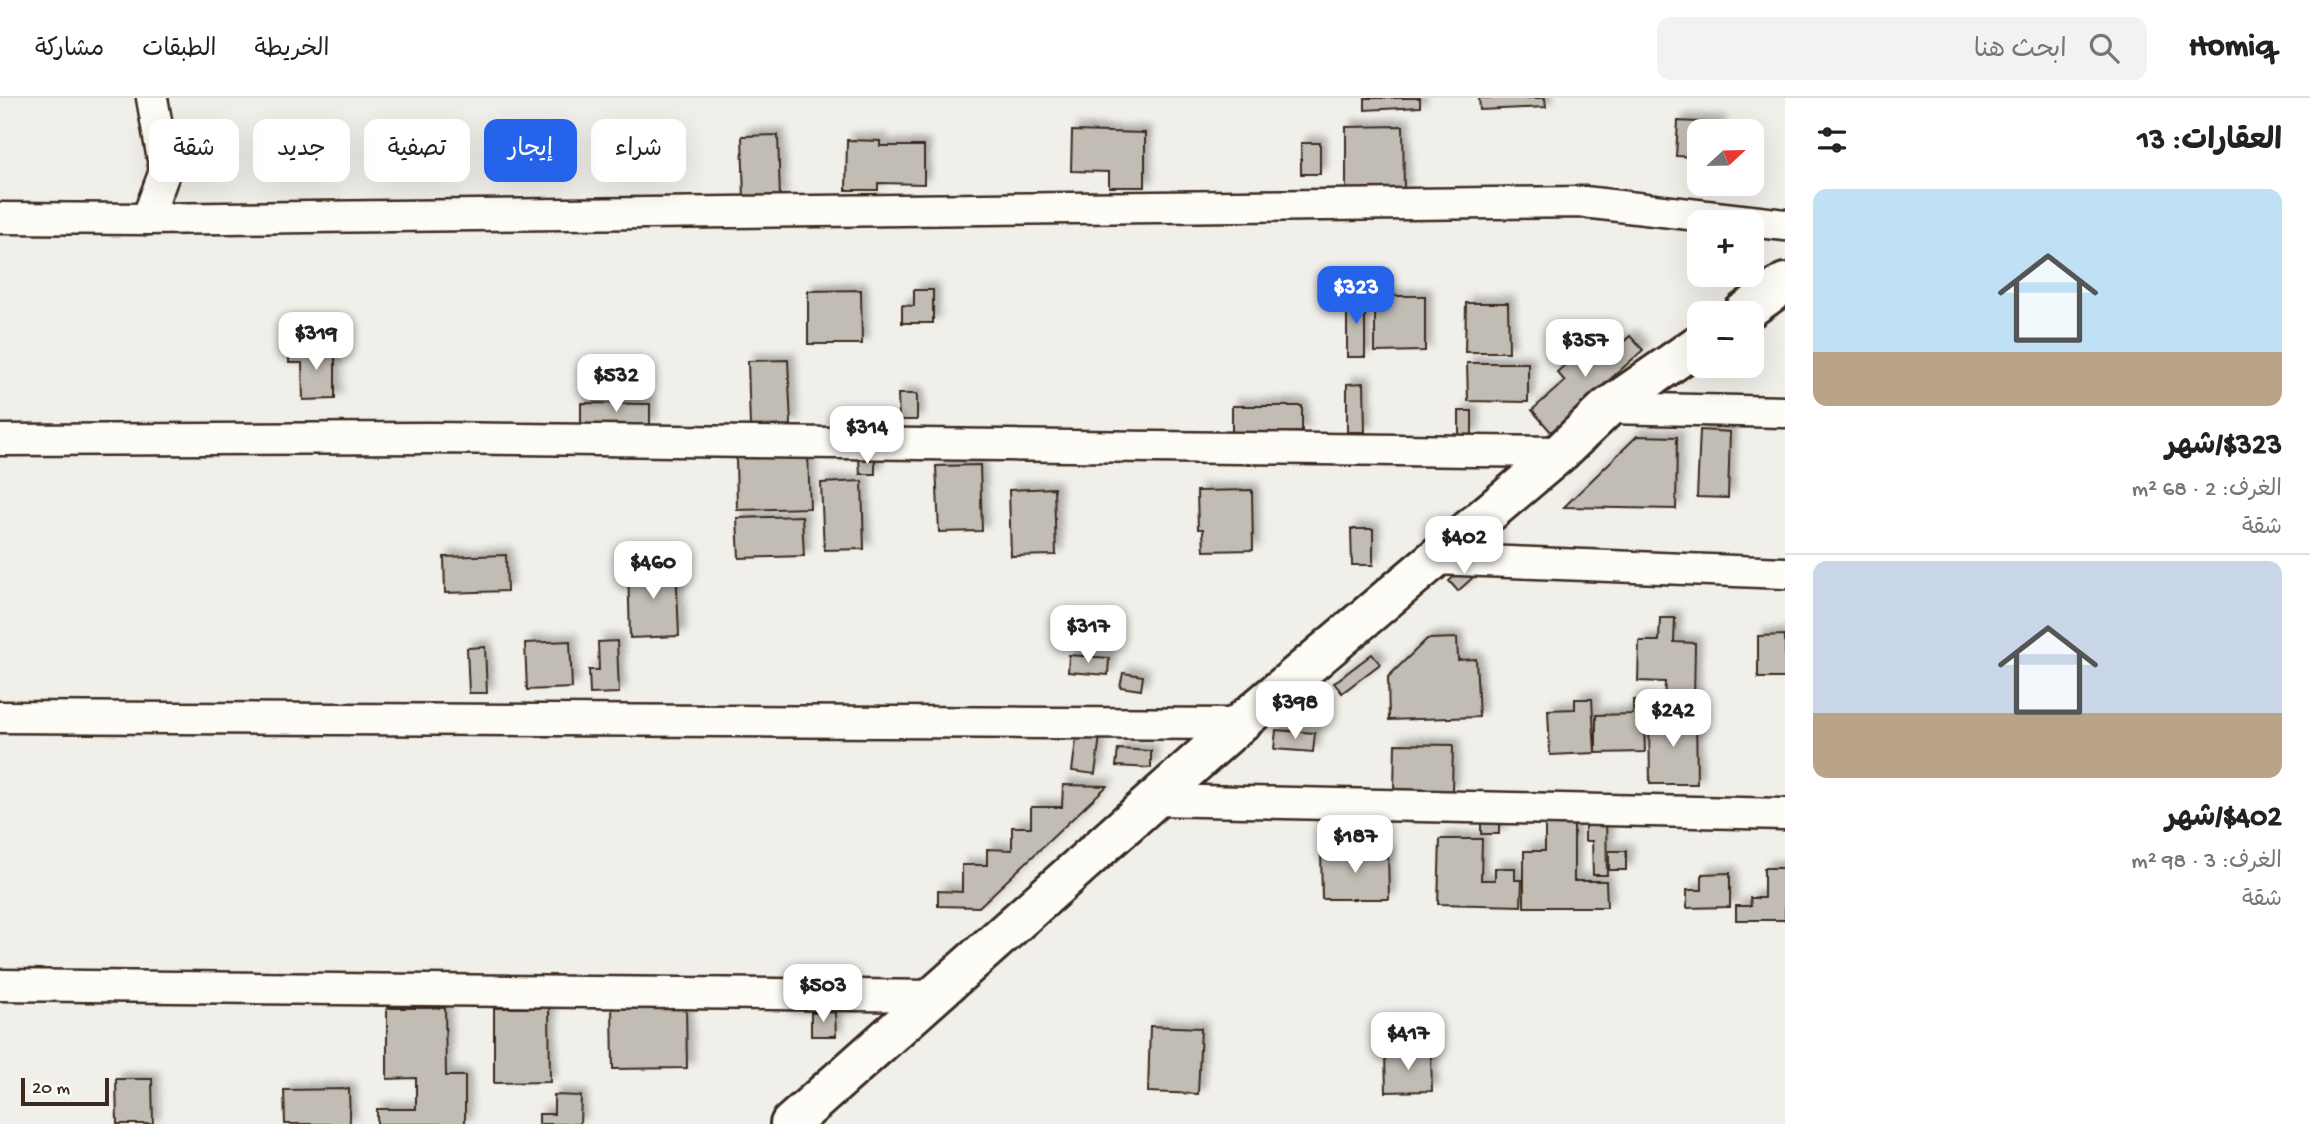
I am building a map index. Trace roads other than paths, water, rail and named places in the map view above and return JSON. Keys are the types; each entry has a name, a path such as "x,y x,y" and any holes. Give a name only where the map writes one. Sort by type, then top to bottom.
{"street":[{"path":"148,219 165,171 152,98"},
{"path":"0,218 148,219 1584,202 1785,225"},
{"path":"1760,301 1785,284"},
{"path":"790,1124 1239,724 1561,452 1607,408 1687,352"},
{"path":"1607,408 1785,412"},
{"path":"0,440 431,438 1561,452"},
{"path":"1435,559 1785,573"},
{"path":"0,717 1239,724"},
{"path":"1155,800 1785,814"},
{"path":"0,985 935,996"}]}
